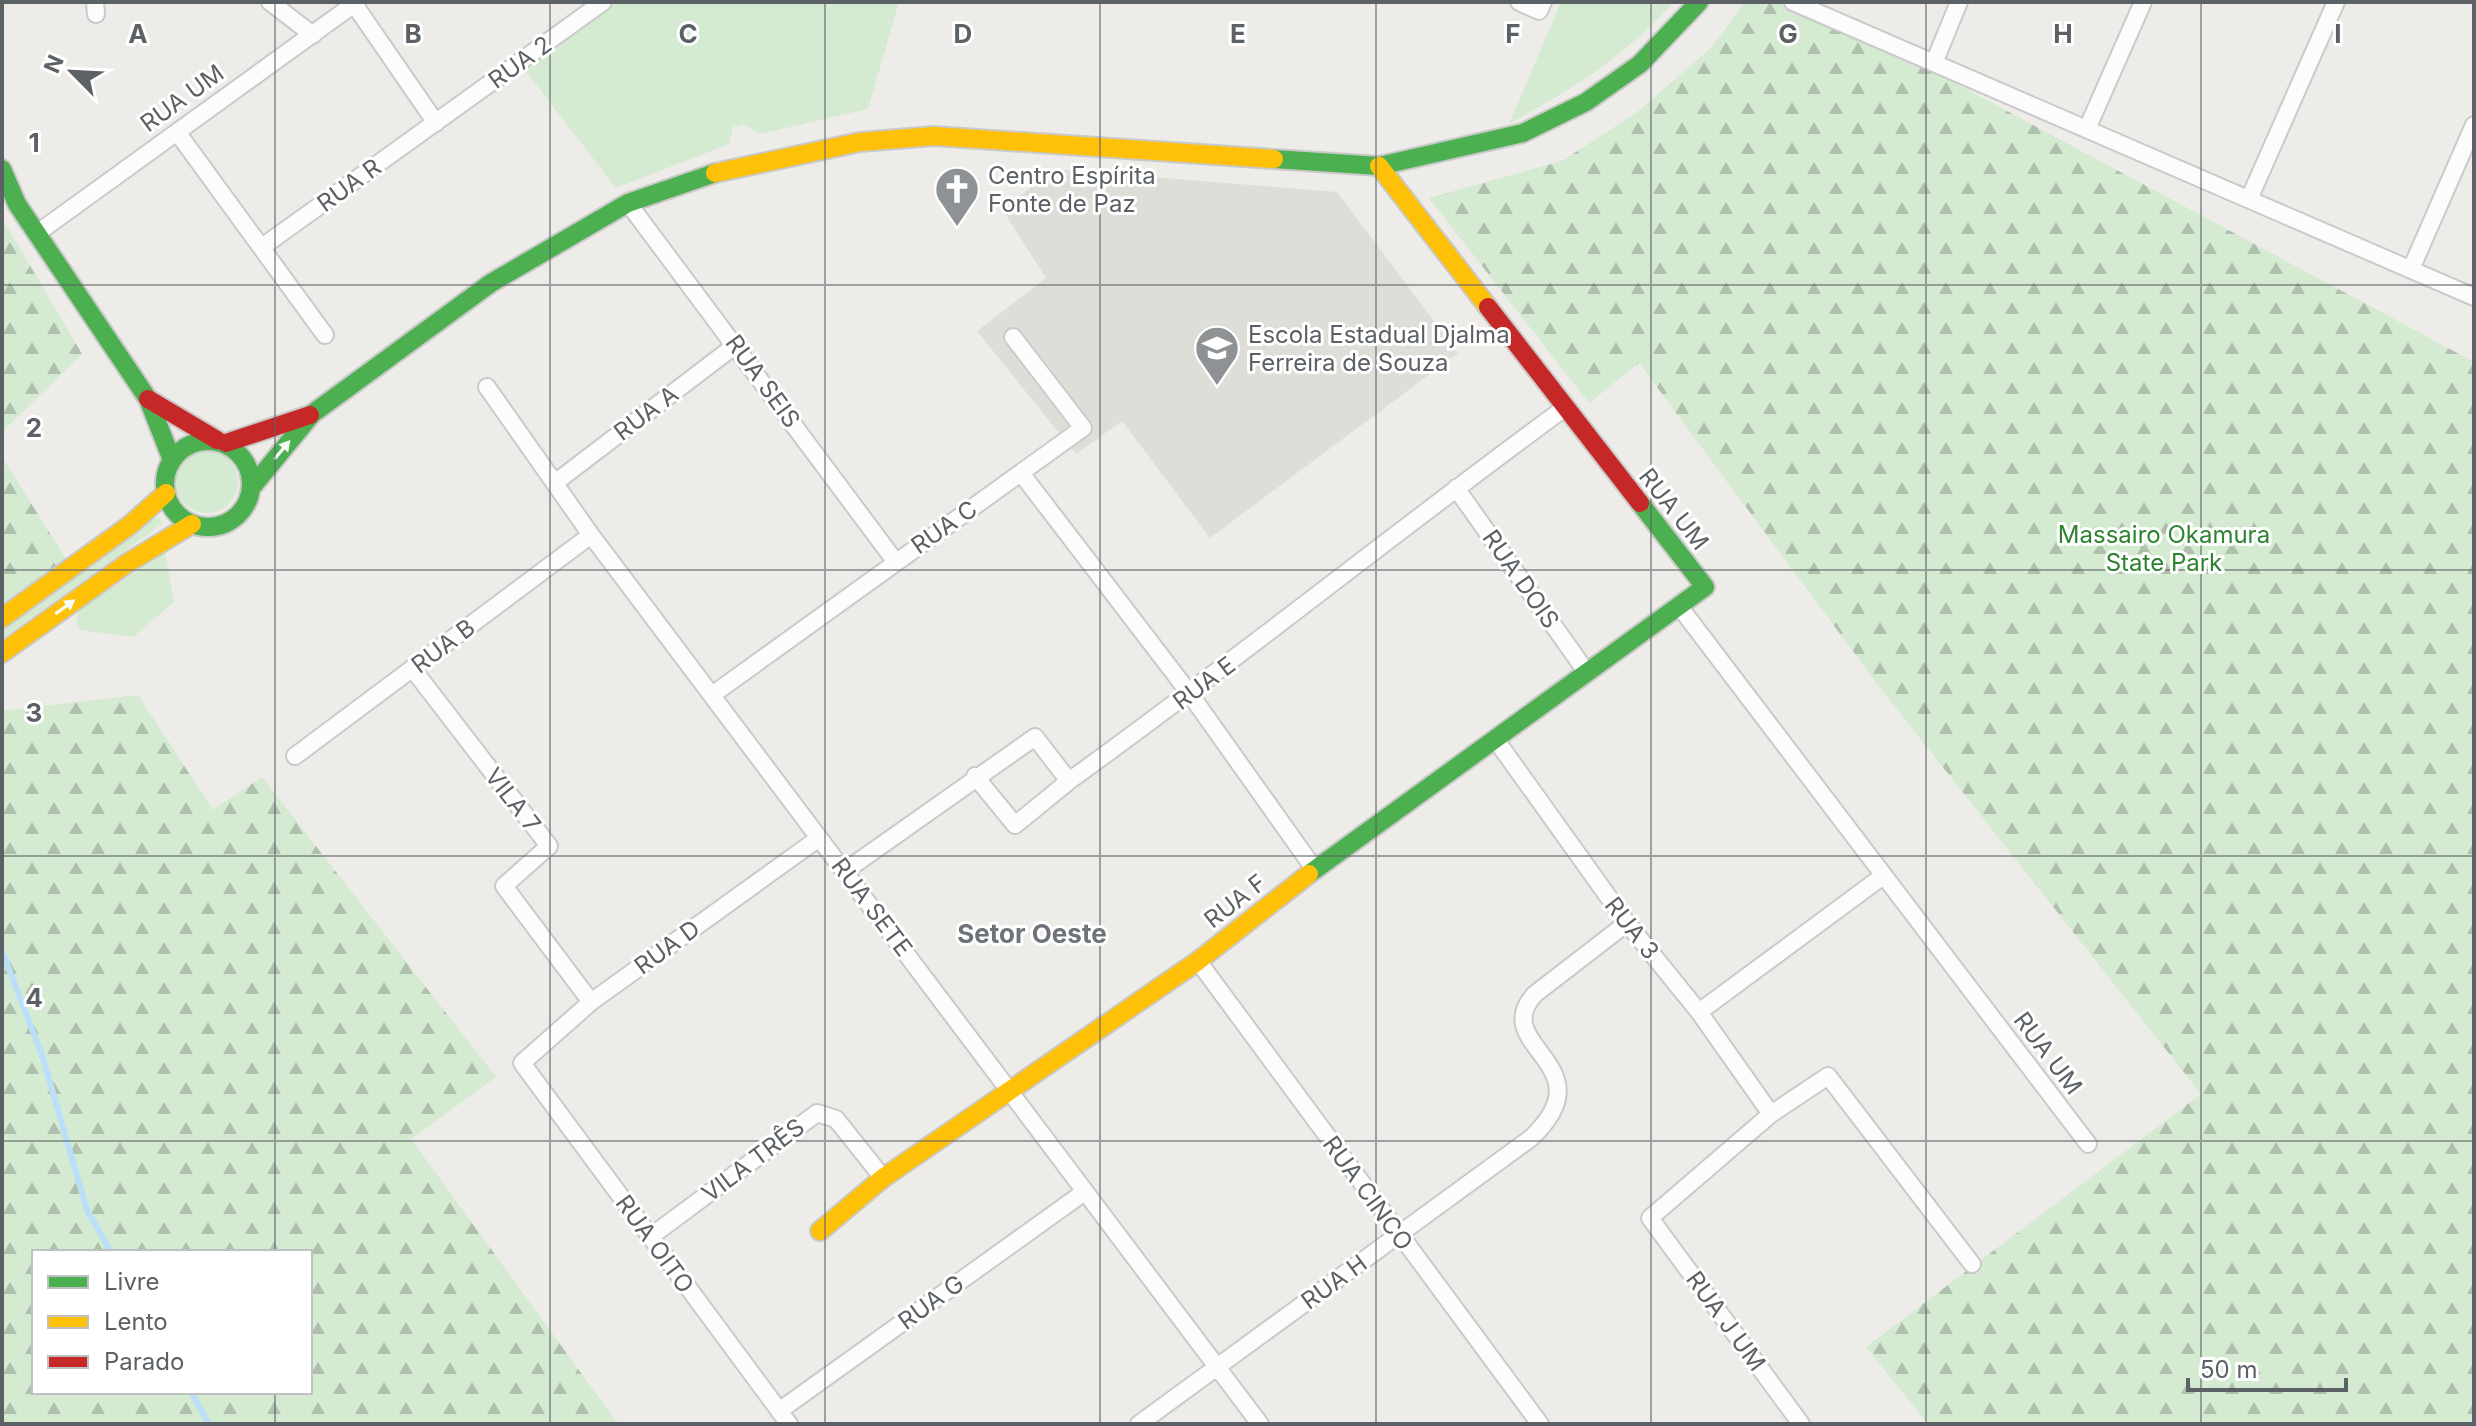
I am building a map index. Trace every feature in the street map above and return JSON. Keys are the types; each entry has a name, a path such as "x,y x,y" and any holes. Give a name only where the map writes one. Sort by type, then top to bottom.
{"main road":[{"path":"312,414 221,442 191,444 172,460 165,481 171,506 192,524 215,527 236,517 249,498 252,487 312,414 491,283 628,203 713,174 784,156 860,142 934,136 1379,166 1523,133 1586,102 1640,64 1699,2"},
{"name":"RUA UM","path":"1379,166 1705,587 1679,606"},
{"path":"2,169 17,204 36,234 148,399 172,460"},
{"path":"148,399 221,442 246,462 252,487"},
{"path":"2,618 130,525 166,493"},
{"path":"2,653 126,564 192,524"},
{"name":"RUA F","path":"820,1231 883,1178 1198,961 1315,870 1496,740 1585,670 1679,606"}],"street":[{"path":"270,2 313,35"},
{"name":"RUA 2","path":"436,123 603,2"},
{"path":"1519,2 1541,6"},
{"path":"1793,2 2474,297"},
{"path":"1934,63 1959,2"},
{"path":"2087,129 2143,2"},
{"path":"2249,199 2336,2"},
{"path":"356,3 436,123"},
{"name":"RUA UM","path":"36,234 356,3"},
{"name":"RUA R","path":"262,247 436,123"},
{"path":"2411,269 2474,125"},
{"path":"177,132 325,335"},
{"name":"RUA SEIS","path":"628,203 737,344 895,561"},
{"name":"RUA C","path":"712,695 1083,428 1013,337"},
{"name":"RUA A","path":"556,482 737,344"},
{"name":"RUA SETE","path":"487,387 591,535 1010,1091 1083,1193 1219,1366 1260,1424"},
{"name":"RUA E","path":"975,776 1015,825 1069,781 1190,694 1566,407"},
{"path":"1021,473 1190,694 1315,870"},
{"name":"RUA DOIS","path":"1456,488 1585,670"},
{"name":"RUA B","path":"295,756 591,535"},
{"name":"RUA UM","path":"1679,606 2088,1144"},
{"name":"VILA 7","path":"412,668 549,846 504,886 591,1002"},
{"path":"845,871 975,776 1035,737 1069,781"},
{"name":"RUA 3","path":"1496,740 1627,923 1699,1012 1771,1114"},
{"name":"RUA D","path":"522,1063 591,1002 819,838"},
{"path":"1699,1012 1883,876"},
{"name":"RUA H","path":"1139,1424 1531,1138 1549,1121 1559,1103 1554,1076 1527,1032 1526,1008 1535,994 1627,923"},
{"name":"RUA CINCO","path":"1198,961 1540,1424"},
{"name":"RUA OITO","path":"522,1063 784,1418"},
{"path":"1771,1114 1828,1076 1972,1264"},
{"name":"VILA TRÊS","path":"650,1237 817,1113 836,1119 883,1178"},
{"name":"RUA J UM","path":"1771,1114 1650,1218 1801,1424"},
{"name":"RUA G","path":"784,1418 1083,1193"}],"shaded area":[{"name":"Escola Estadual Djalma Ferreira de Souza","path":"1055,169 1337,192 1458,353 1210,538 1122,421 1076,454 977,331 1046,278 1002,209"}],"green space":[{"path":"610,2 899,2 868,109 760,134 744,124 733,127 729,144 616,188 524,69"},
{"path":"1561,2 1674,2 1616,56 1556,97 1509,124"},
{"name":"Massairo Okamura State Park","path":"1745,2 1804,2 2474,362 2474,1424 1928,1424 1866,1347 2201,1094 1878,685 1639,363 1589,403 1429,198 1562,161 1636,113 1711,48"},
{"path":"2,218 82,354 2,432"},
{"path":"207,451 229,460 238,482 229,504 207,513 185,504 176,482 185,460"},
{"path":"2,457 66,559 2,604"},
{"path":"160,517 162,524 2,639 2,628 154,518"},
{"path":"165,552 174,602 133,637 81,630 76,624 79,610"},
{"path":"138,695 213,810 262,777 496,1077 411,1139 618,1424 2,1424 2,711"}],"waterway":[{"path":"2,951 42,1055 87,1210 110,1250"},
{"path":"192,1394 209,1424"}],"traffic: fast":[{"path":"1274,159 1379,166 1523,133 1586,102 1640,64 1699,2"},
{"path":"2,169 17,204 148,399 172,460"},
{"path":"252,487 312,414 491,283 628,203 715,173"},
{"path":"208,441 225,444 239,453 248,467 251,484 248,501 239,515 225,524 208,527 191,524 177,515 168,501 165,484 168,467 177,453 191,444 208,441"},
{"path":"1309,874 1705,587 1640,503"}],"traffic: slow":[{"path":"715,173 860,142 934,136 1274,159"},
{"path":"1379,166 1488,307"},
{"path":"2,618 130,525 166,493"},
{"path":"2,653 126,564 192,524"},
{"path":"820,1231 883,1178 1198,961 1309,874"}],"traffic: jam":[{"path":"1488,307 1640,503"},
{"path":"148,399 217,440"},
{"path":"226,443 310,415"}],"place":[{"name":"Centro Espírita Fonte de Paz","path":"957,228"},
{"name":"Escola Estadual Djalma Ferreira de Souza","path":"1217,387"}],"district":[{"name":"Setor Oeste","path":"1032,933"}]}
